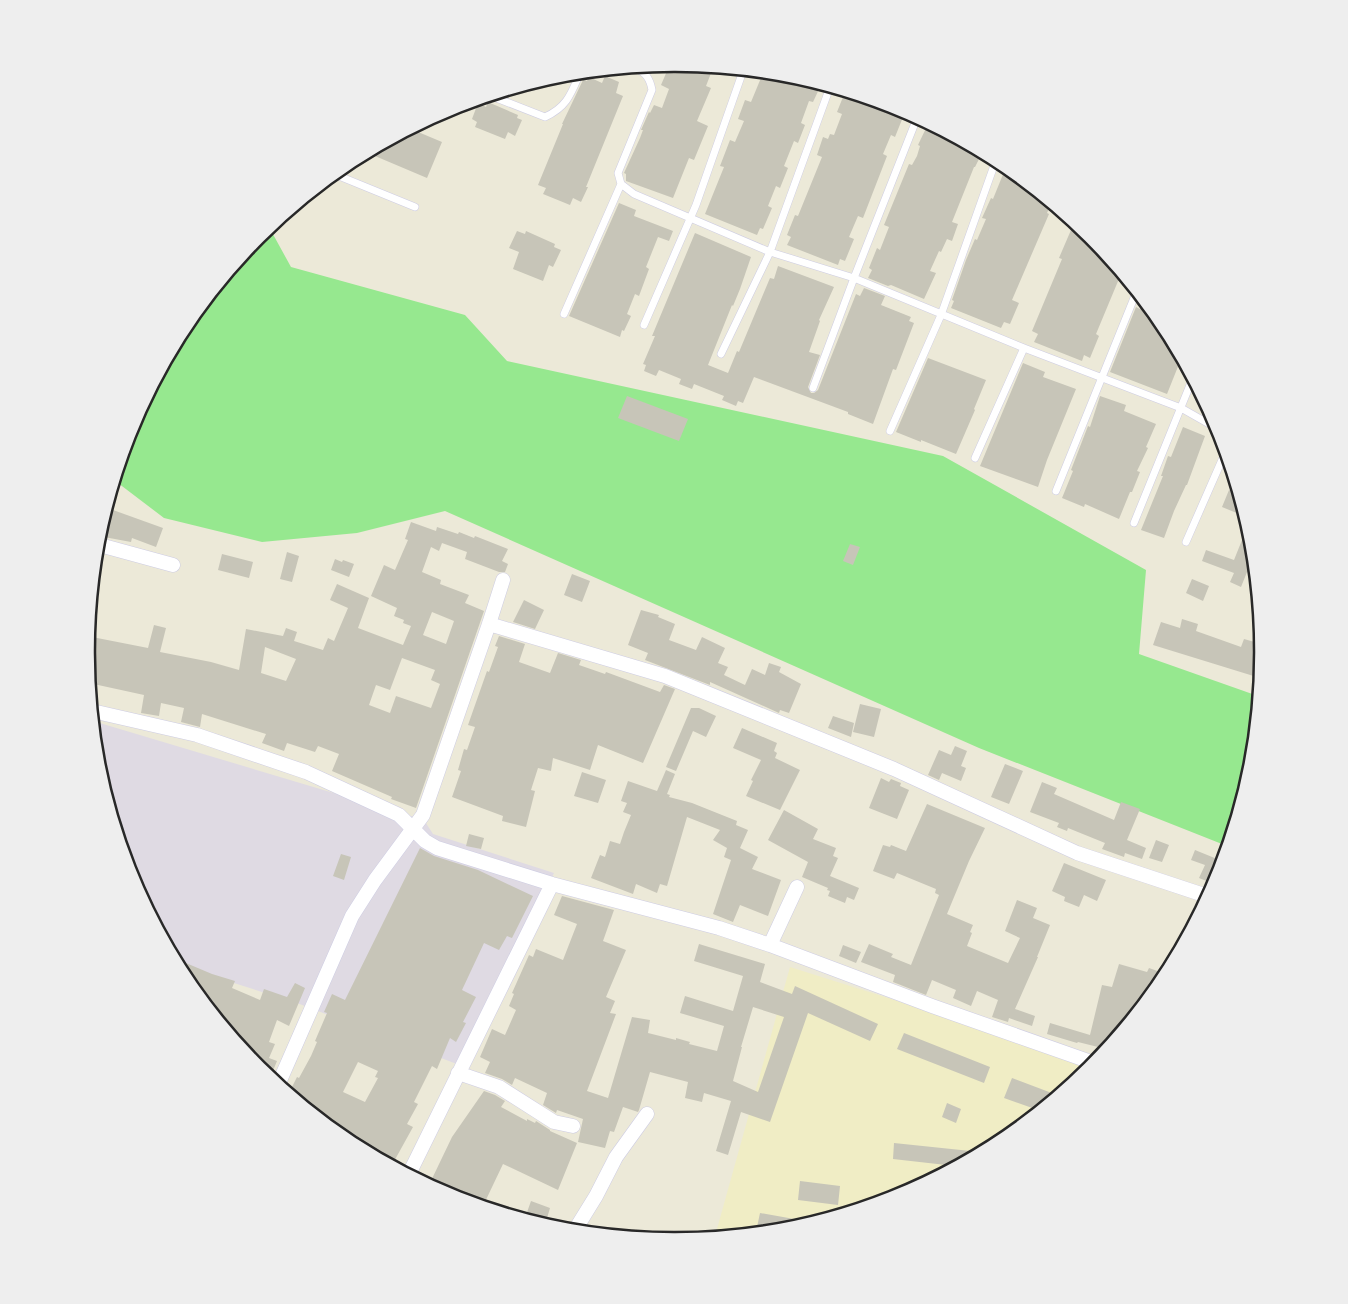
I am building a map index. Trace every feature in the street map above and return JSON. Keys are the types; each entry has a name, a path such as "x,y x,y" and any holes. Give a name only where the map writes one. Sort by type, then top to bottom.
{"street":[{"path":"105,546 173,565"},
{"path":"281,1078 352,916 375,880 423,815 503,580"},
{"path":"489,624 665,676 894,769 1077,853 1200,894"},
{"path":"98,712 197,735 306,772 399,815 424,841 437,848 552,884 719,928 1086,1060"},
{"path":"412,1169 552,884"},
{"path":"770,945 797,887"},
{"path":"458,1073 500,1087 554,1122 573,1126"},
{"path":"578,1223 596,1196 616,1157 647,1114"}],"lane":[{"path":"645,74 650,80 652,90 618,173 621,184 634,194 770,252 854,278 1024,348 1181,408 1205,422"},
{"path":"644,325 690,218 741,76"},
{"path":"500,99 545,117 557,111 569,98 576,81"},
{"path":"721,354 770,252 828,93"},
{"path":"813,388 914,125"},
{"path":"890,432 941,315 993,168"},
{"path":"342,177 414,207"},
{"path":"564,314 621,184"},
{"path":"1056,492 1134,299"},
{"path":"975,458 1024,348"},
{"path":"1134,523 1189,387"},
{"path":"1186,542 1221,462"}],"shaded area":[{"path":"99,723 424,820 433,834 554,873 462,1066 297,1003 189,969 154,908 125,838 114,802"},
{"path":"790,967 983,1028 1081,1065 1027,1112 964,1154 930,1172 860,1201 824,1212 750,1227 717,1230"}],"green space":[{"path":"273,234 291,267 465,315 507,361 943,456 1146,570 1139,654 1252,694 1249,728 1234,802 1221,844 979,748 445,511 357,533 262,542 164,518 119,484 125,466 154,396 192,330 238,270"}],"building":[{"path":"666,72 711,74 706,86 711,88 697,121 708,126 694,160 689,158 673,198 626,181 626,174 624,173 640,138 643,130 641,130 649,112 654,105 662,108 669,89 661,85"},
{"path":"606,76 619,82 616,93 623,96 581,202 573,198 570,205 543,194 546,188 538,185 562,124 583,80 587,81 592,78 602,83"},
{"path":"761,79 818,91 813,102 809,101 801,123 805,125 798,143 794,141 784,166 788,168 780,188 776,186 768,206 772,208 763,229 760,228 757,235 705,214 724,167 720,166 730,140 735,142 744,121 738,119 745,100 751,102"},
{"path":"843,98 902,120 895,137 891,135 883,154 887,156 863,218 858,216 849,237 854,239 845,261 840,259 838,265 787,245 791,237 787,235 795,215 798,216 822,157 817,155 823,137 828,139 830,134 834,135 842,114 837,112"},
{"path":"489,103 518,115 517,118 522,120 515,136 508,132 505,139 475,127 477,122 472,119 476,108 482,105 486,107"},
{"path":"925,130 979,159 952,222 958,224 952,241 947,239 941,252 939,251 930,271 936,273 924,299 891,285 888,286 868,278 872,270 869,268 877,248 880,250 889,227 884,225 909,164 912,165 917,156 920,146 918,145"},
{"path":"418,132 442,142 427,178 375,156"},
{"path":"1003,175 1048,210 1047,213 1049,214 1012,300 1019,303 1010,324 1004,322 1001,328 951,308 966,260 986,219 982,218 991,198 993,199"},
{"path":"619,203 636,210 634,216 673,231 669,241 658,237 646,267 649,269 639,296 635,294 627,314 631,316 620,337 569,316"},
{"path":"1071,230 1118,280 1096,334 1099,336 1090,358 1084,355 1082,361 1034,342 1038,334 1032,331 1062,259 1059,258"},
{"path":"517,231 525,234 526,231 555,244 554,247 561,250 553,267 549,265 543,281 513,269 519,252 509,248"},
{"path":"695,233 751,257 740,289 708,365 728,373 737,351 739,352 770,278 774,279 778,266 834,287 819,320 809,352 820,355 808,387 811,393 818,390 856,294 860,296 864,288 885,296 881,305 911,317 909,321 914,323 896,370 893,369 873,424 848,414 848,412 754,377 743,403 738,401 736,406 722,400 724,396 694,384 692,389 679,384 681,379 659,370 656,376 644,371 646,365 643,364 655,336 652,336"},
{"path":"1136,307 1140,309 1156,330 1178,366 1167,394 1110,372"},
{"path":"928,358 986,380 956,454 896,432"},
{"path":"1023,363 1045,372 1043,377 1076,389 1038,487 980,466"},
{"path":"627,396 688,419 679,441 618,418"},
{"path":"1100,396 1126,405 1124,411 1156,424 1146,447 1148,448 1137,471 1140,472 1119,519 1085,504 1084,507 1062,498"},
{"path":"1183,427 1205,436 1187,485 1174,511 1164,538 1141,530 1163,476 1161,476 1168,456 1171,457"},
{"path":"1229,490 1230,490 1236,513 1222,507"},
{"path":"113,510 163,528 156,547 132,538 131,542 106,537"},
{"path":"411,522 436,531 437,527 474,538 475,536 508,549 502,561 508,564 505,572 499,572 465,559 467,552 442,543 439,551 431,547 422,572 441,580 440,584 469,595 465,603 484,611 416,808 391,799 392,797 332,771 339,754 318,746 315,752 287,743 284,751 262,743 266,734 202,714 200,727 181,722 184,708 161,703 159,716 141,713 144,695 96,684 95,638 148,648 154,625 166,628 160,652 211,662 239,670 246,629 283,636 286,628 297,632 294,641 323,650 328,638 334,641 348,608 330,600 337,584 369,598 358,628 403,645 411,626 403,623 404,620 394,616 397,608 371,596 384,565 395,570 408,540 405,539","holes":["432,612 454,621 446,644 423,635","265,647 296,659 286,681 261,673","402,658 435,670 431,680 440,684 431,708 396,696 390,713 369,705 376,685 390,690"]},
{"path":"1242,540 1248,573 1247,572 1241,587 1230,582 1234,573 1202,561 1206,550 1234,560"},
{"path":"850,544 860,547 853,565 843,561"},
{"path":"287,552 299,556 292,582 280,579"},
{"path":"222,554 253,562 249,578 218,570"},
{"path":"335,559 354,564 349,577 331,570"},
{"path":"572,574 590,581 582,602 564,595"},
{"path":"1192,579 1209,586 1203,601 1186,593"},
{"path":"524,600 544,610 535,629 513,622"},
{"path":"641,610 659,615 658,617 675,624 669,640 696,650 702,637 725,648 718,663 728,667 724,675 745,685 752,669 765,675 769,663 781,667 779,672 801,684 789,713 780,710 779,713 710,682 710,685 645,660 648,653 628,645"},
{"path":"1182,619 1198,624 1196,631 1241,647 1244,639 1253,642 1253,676 1153,645 1161,622 1180,628"},
{"path":"499,636 525,644 519,662 550,673 558,653 581,660 579,665 605,674 606,672 660,692 664,685 675,689 643,763 598,745 590,770 553,758 551,771 538,768 531,790 535,791 526,827 502,821 503,816 452,797 461,771 458,770 464,749 467,750 475,727 468,725 487,671 489,672 498,647 495,646"},
{"path":"860,704 881,709 874,737 853,732"},
{"path":"691,708 699,708 716,716 706,737 693,731 676,771 666,767"},
{"path":"833,716 854,723 851,737 828,728"},
{"path":"742,728 777,743 774,751 777,753 775,758 800,770 780,810 746,796 753,781 751,780 761,760 733,748"},
{"path":"955,746 967,751 961,766 966,768 961,781 942,773 939,780 928,775 939,750 951,755"},
{"path":"1005,764 1023,771 1009,804 991,797"},
{"path":"666,770 675,774 667,794 670,795 669,797 692,803 737,821 736,825 748,830 740,848 758,857 752,869 781,880 768,916 740,905 733,922 713,914 731,860 724,857 727,848 713,840 720,830 687,817 667,886 660,884 657,893 636,884 633,894 591,878 600,855 605,857 610,841 620,844 631,815 623,812 627,803 621,801 628,781 657,791"},
{"path":"582,772 606,780 598,803 574,796"},
{"path":"881,778 889,782 891,779 901,783 900,786 909,790 897,819 869,808"},
{"path":"1042,782 1057,788 1054,794 1114,820 1121,802 1140,809 1127,840 1146,848 1142,859 1125,853 1124,857 1102,849 1105,843 1068,828 1067,831 1057,827 1059,823 1030,812"},
{"path":"927,804 985,828 947,914 973,925 967,946 1008,963 1020,938 1005,931 1017,900 1037,908 1033,918 1050,925 1015,1009 1035,1016 1032,1026 1009,1018 1008,1022 992,1017 998,1000 977,991 971,1006 953,998 956,990 932,980 926,995 893,982 895,975 861,962 869,944 893,954 891,957 911,965 939,895 935,893 936,889 897,873 894,879 873,871 883,845 890,847 891,845 906,851"},
{"path":"784,810 818,829 813,839 836,848 833,856 838,858 830,876 859,888 854,900 847,897 845,903 828,896 830,891 827,890 828,888 802,877 808,862 768,840"},
{"path":"469,834 484,838 481,849 466,846"},
{"path":"1156,840 1169,845 1162,862 1149,858"},
{"path":"420,848 434,856 478,870 533,896 512,938 507,936 499,950 484,943 462,990 476,997 463,1022 466,1023 456,1042 450,1038 437,1069 432,1066 414,1102 418,1104 407,1124 413,1127 395,1160 352,1134 292,1088 311,1056 327,1013 324,1012 332,994 345,1000","holes":["358,1062 378,1071 375,1077 378,1078 365,1102 343,1092"]},
{"path":"1195,850 1215,858 1206,881 1199,878 1205,865 1191,860"},
{"path":"341,854 351,857 344,880 333,876"},
{"path":"1064,863 1106,880 1097,901 1084,895 1079,907 1064,901 1065,897 1052,891"},
{"path":"562,896 614,910 603,941 626,950 606,997 615,1001 610,1013 616,1014 587,1091 608,1098 632,1017 650,1020 648,1033 676,1040 676,1038 690,1042 689,1044 717,1051 724,1026 680,1013 685,996 733,1011 743,976 694,961 699,944 765,964 760,982 792,994 795,986 878,1024 870,1041 808,1013 770,1122 741,1112 728,1155 716,1151 731,1101 704,1093 702,1102 685,1098 688,1082 650,1072 638,1112 623,1107 614,1132 610,1131 605,1148 578,1142 583,1119 557,1110 556,1113 543,1105 547,1093 515,1078 512,1085 485,1073 490,1062 480,1057 492,1029 505,1035 516,1010 509,1006 514,994 512,993 529,955 533,957 536,949 563,960 577,924 554,915","holes":["753,1007 784,1017 758,1092 733,1081"]},
{"path":"843,945 861,952 856,963 839,956"},
{"path":"185,963 235,981 232,988 260,1000 264,989 287,997 295,983 305,988 289,1026 277,1020 269,1042 275,1044 269,1058 277,1061 273,1070 238,1034 214,1005"},
{"path":"1119,964 1147,972 1149,968 1158,971 1134,1005 1098,1047 1047,1034 1050,1023 1090,1035 1102,985 1112,987"},
{"path":"904,1033 990,1067 984,1083 897,1049"},
{"path":"1012,1078 1051,1093 1032,1108 1004,1098"},
{"path":"484,1091 505,1101 501,1107 527,1121 527,1119 535,1123 536,1121 550,1131 577,1143 558,1190 503,1164 486,1200 432,1178 452,1137"},
{"path":"947,1103 961,1109 956,1123 942,1117"},
{"path":"894,1143 969,1151 944,1165 893,1159"},
{"path":"800,1181 840,1186 838,1205 798,1200"},
{"path":"531,1201 550,1208 547,1217 527,1213"},
{"path":"760,1213 793,1219 787,1220 757,1226"}]}
